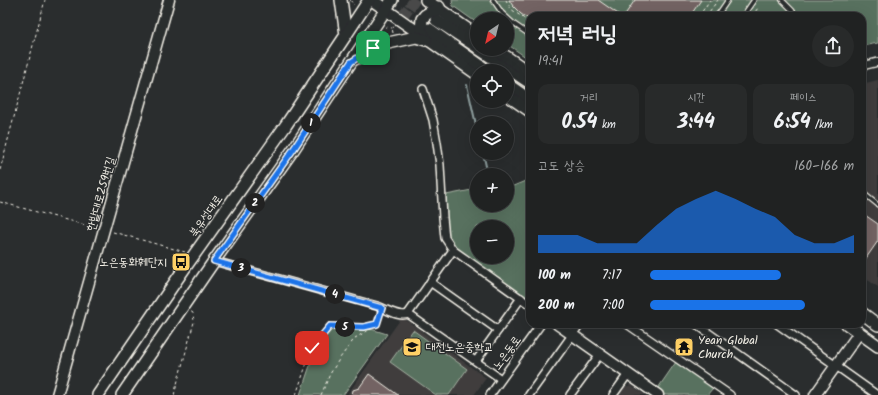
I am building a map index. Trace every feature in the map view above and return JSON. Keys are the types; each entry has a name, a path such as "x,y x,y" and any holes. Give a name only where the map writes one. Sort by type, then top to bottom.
{"main road":[{"path":"341,0 346,35"},
{"name":"북유성대로","path":"98,395 286,125 369,0"},
{"path":"372,0 388,5 470,69"},
{"path":"426,0 470,40"},
{"path":"122,395 214,261 293,150 388,5"},
{"path":"470,31 438,10 428,13 422,19 421,30 428,36 476,64"},
{"path":"351,62 379,45 428,36"},
{"path":"490,56 526,81"},
{"path":"505,56 526,70"},
{"path":"514,89 526,97"},
{"path":"514,100 526,108"},
{"path":"866,316 878,325"},
{"path":"853,328 878,346"}],"street":[{"name":"한밭대로259번길","path":"57,395 169,0"},
{"path":"866,65 878,62"},
{"path":"423,89 433,120 437,143 440,165 442,218 445,238 453,250 526,302"},
{"path":"408,314 453,250"},
{"path":"214,261 382,308 400,315 408,314 501,379"},
{"path":"430,282 498,330"},
{"path":"476,361 521,298"},
{"name":"노은동로","path":"490,395 538,328"},
{"path":"562,328 658,395"},
{"path":"529,395 577,328"},
{"path":"633,328 730,395"},
{"path":"702,328 796,395"},
{"path":"782,328 877,395"},
{"path":"815,395 859,332"},
{"path":"570,395 600,354"},
{"path":"613,395 628,374"}],"lane":[{"path":"493,0 502,13 526,32"},
{"path":"720,12 728,0"},
{"path":"746,12 754,0"},
{"path":"782,0 793,12"},
{"path":"866,195 878,205"}],"path":[{"path":"0,170 45,0"},
{"path":"350,0 354,6"},
{"path":"506,0 511,8 526,20"},
{"path":"702,12 710,0"},
{"path":"709,12 718,0"},
{"path":"755,12 758,8"},
{"path":"392,28 396,24"},
{"path":"385,27 392,28"},
{"path":"392,28 393,34"},
{"path":"0,202 184,252 193,258"},
{"path":"174,395 194,322 193,313 184,305"},
{"path":"321,395 330,374 340,358 355,338 377,324 382,308"},
{"path":"296,395 312,348 330,326 364,327 377,324"}],"shaded area":[{"path":"878,80 878,287 866,279 866,83"},
{"name":"대전노은중학교","path":"402,317 486,378 474,395 347,395"},
{"path":"631,385 645,395 619,395 625,387"}],"green space":[{"path":"452,0 878,0 878,43 866,45 866,12 526,12 526,57 514,49 514,12 470,12 470,18 453,6"},
{"path":"526,181 526,296 477,264 514,264 514,220 470,220 470,260 457,251 447,234 445,216 446,195 470,190 470,212 514,212 514,186"},
{"path":"371,329 387,334 343,395 300,395 316,348 330,330"},
{"path":"413,330 467,369 449,395 436,395 390,362"},
{"path":"676,362 713,388 707,395 661,395 656,391"}],"building":[{"path":"509,0 598,0 615,12 526,12 526,17 513,6"},
{"path":"635,0 701,0 693,12 627,12"},
{"path":"866,216 878,224 878,241 866,258"},
{"path":"369,374 398,395 352,395 353,390 359,388"}],"waterway":[{"path":"467,85 474,116"},
{"path":"485,160 486,168"}],"tunnel":[{"path":"387,0 428,29"},
{"path":"408,0 434,18"}],"place":[{"name":"노은동화훼단지","path":"181,262"},
{"name":"대전노은중학교","path":"412,347"},
{"name":"Yean Global Church","path":"684,347"}],"route":[{"path":"312,348 330,326 364,327 377,324 382,308 214,261 293,150 351,62 373,48"}]}
